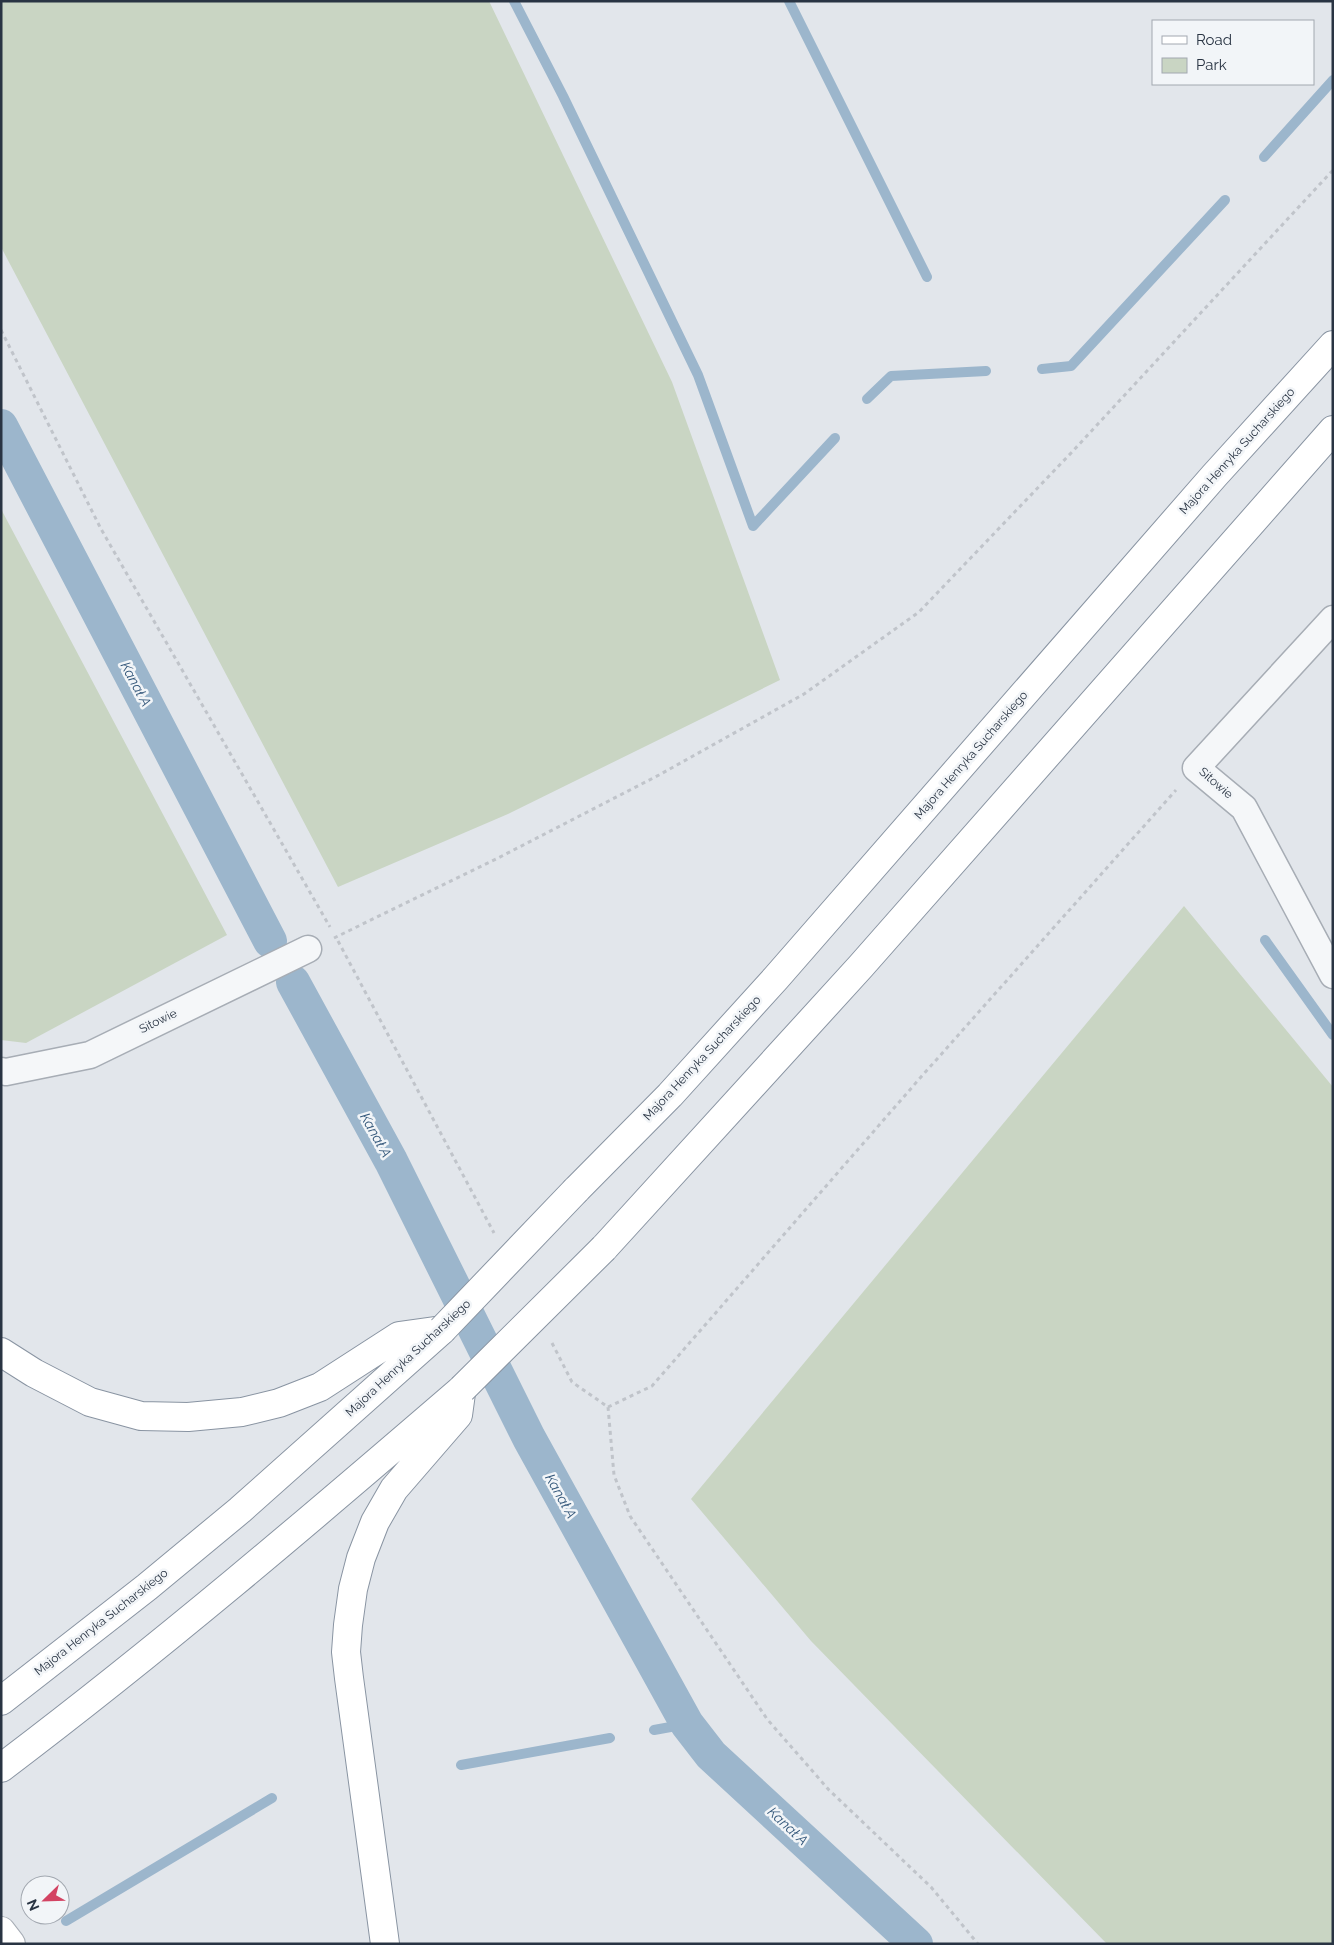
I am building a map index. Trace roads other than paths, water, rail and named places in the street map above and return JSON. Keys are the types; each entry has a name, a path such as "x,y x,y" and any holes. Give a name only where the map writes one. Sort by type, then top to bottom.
{"main road":[{"name":"Majora Henryka Sucharskiego","path":"1,1700 147,1587 232,1516 442,1330 670,1094 776,978 1214,476 1333,345"},
{"path":"2,1768 146,1656 308,1522 462,1389 604,1248 862,966 1333,430"},
{"path":"1,1352 34,1373 90,1402 141,1416 188,1417 242,1412 279,1403 320,1387 399,1336 442,1330"},
{"path":"385,1944 346,1652 353,1589 360,1558 375,1522 394,1489 458,1415 462,1389"},
{"path":"1,1931 11,1944"}],"street":[{"name":"Sitowie","path":"1333,619 1196,768 1244,808 1333,975"},
{"name":"Sitowie","path":"1,1071 6,1072 90,1055 308,949"}],"waterway":[{"path":"514,1 563,96 698,375 753,526 835,438"},
{"path":"789,1 927,277"},
{"path":"1264,157 1333,80"},
{"path":"1042,369 1071,366 1225,200"},
{"path":"867,399 891,376 986,371"},
{"name":"Kanał A","path":"1,426 270,941"},
{"path":"1265,940 1333,1035"},
{"name":"Kanał A","path":"293,982 391,1161 529,1438 687,1724 711,1755 916,1944"},
{"path":"654,1730 687,1724"},
{"path":"461,1765 610,1738"},
{"path":"70,1919 272,1798"}]}
